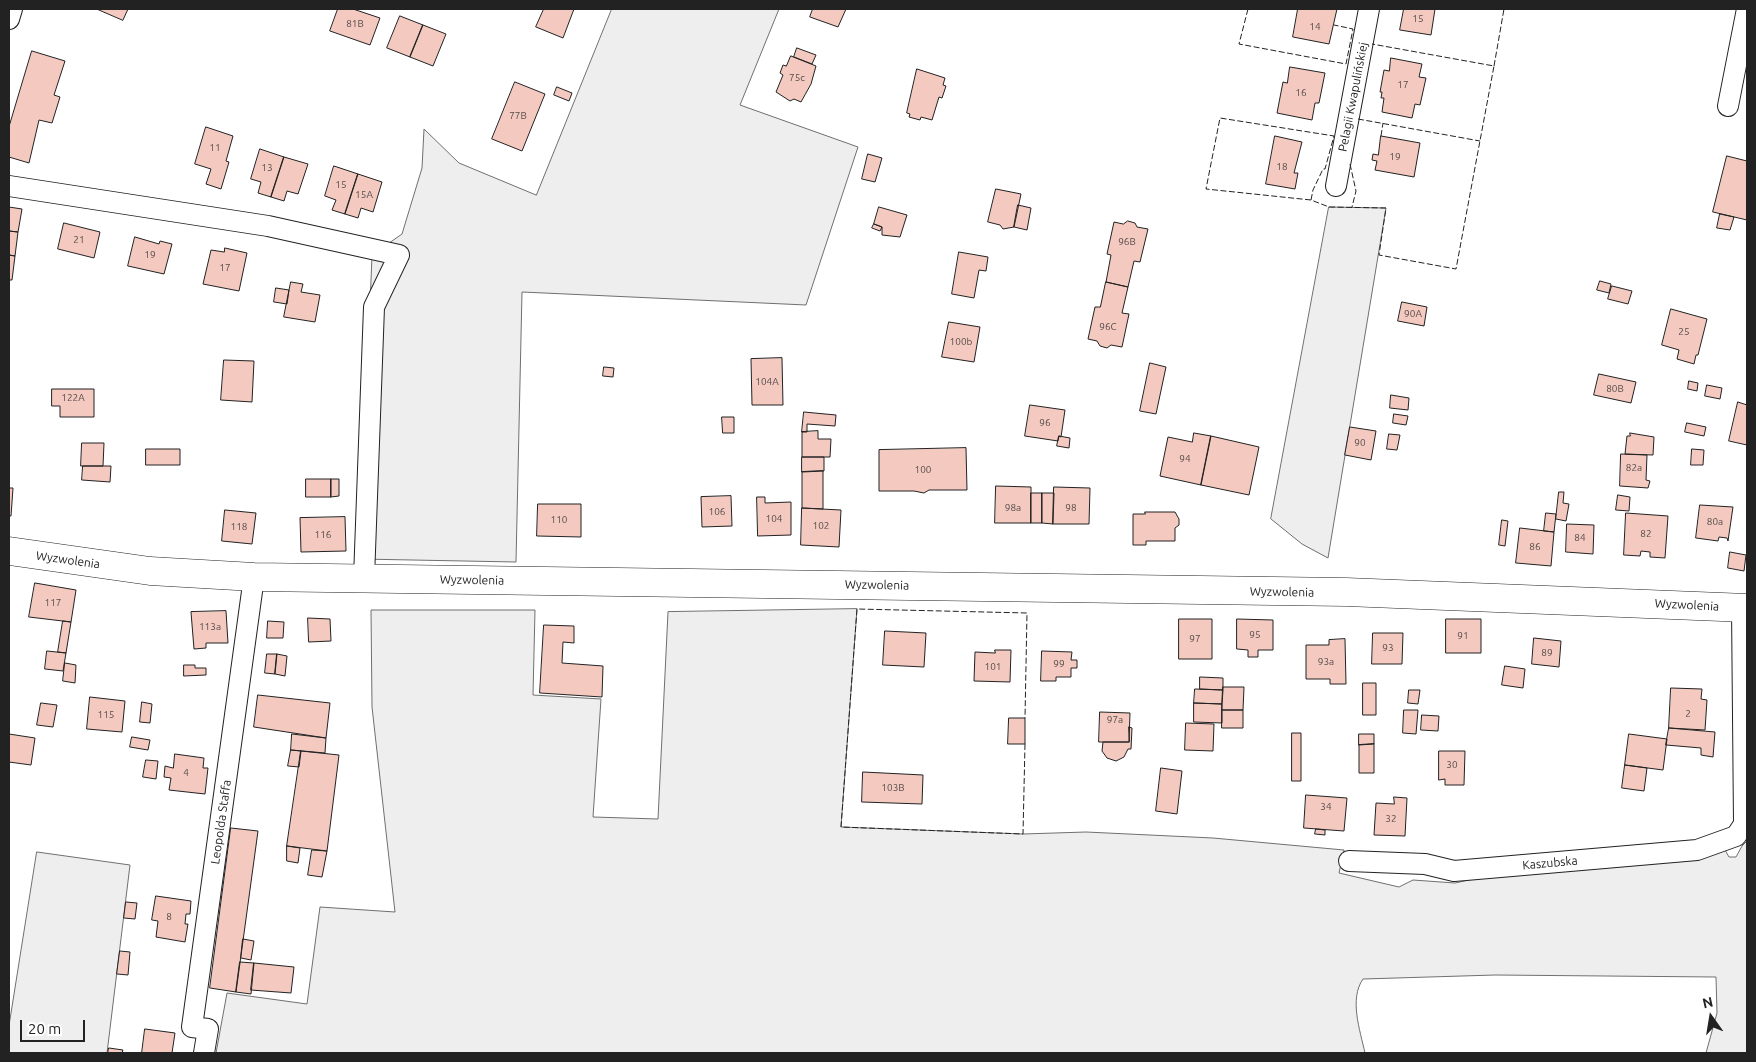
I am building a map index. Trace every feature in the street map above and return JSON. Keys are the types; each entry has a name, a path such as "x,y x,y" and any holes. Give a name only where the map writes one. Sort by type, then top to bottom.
{"street":[{"path":"9,18 12,9"},
{"name":"Pelagii Kwapulińskiej","path":"1336,186 1370,9"},
{"path":"1728,106 1747,9"},
{"path":"9,186 268,226 399,255 374,307 364,578"},
{"name":"Wyzwolenia","path":"9,551 150,572 254,578 1346,592 1745,608"},
{"name":"Leopolda Staffa","path":"204,1053 208,1029 192,1027 254,578"},
{"name":"Kaszubska","path":"1349,861 1425,864 1454,871 1697,850 1736,836 1744,824 1745,608"}],"shaded area":[{"path":"612,9 779,9 740,105 858,147 806,305 522,292 516,562 360,559 372,255 402,234 422,168 424,129 459,163 536,195"},
{"path":"1329,207 1386,208 1328,558 1302,544 1271,519"},
{"path":"857,609 841,827 1023,834 1086,832 1213,838 1344,850 1339,873 1399,887 1413,880 1455,883 1487,876 1677,861 1709,856 1725,850 1729,857 1736,857 1747,841 1747,1053 1706,1053 1717,1013 1716,977 1495,975 1363,979 1359,987 1356,1005 1358,1025 1365,1053 216,1053 227,993 307,1004 320,907 395,912 372,707 371,610 535,610 533,695 601,699 593,817 658,819 668,612"},
{"path":"37,852 130,865 107,1053 9,1053 9,1026"}],"building":[{"path":"97,9 128,9 123,20"},
{"path":"338,9 353,9 380,18 370,45 330,31"},
{"path":"544,9 574,9 563,38 536,27"},
{"path":"813,9 846,9 838,27 810,17"},
{"path":"1298,9 1337,9 1329,44 1293,37"},
{"path":"1404,9 1435,9 1431,35 1400,30"},
{"path":"400,16 423,25 410,57 387,48"},
{"path":"423,25 446,34 433,66 410,57"},
{"path":"797,48 816,55 812,64 794,57"},
{"path":"32,51 65,61 54,95 60,97 52,123 39,120 29,163 9,157 9,127"},
{"path":"791,56 816,66 811,84 801,102 794,99 790,101 776,92 783,75 780,73 783,65 786,66"},
{"path":"1391,58 1422,64 1419,77 1426,78 1420,105 1415,104 1412,118 1382,112 1384,98 1381,98 1382,92 1380,92 1384,70 1389,71"},
{"path":"1290,67 1325,73 1319,103 1315,103 1312,120 1277,113 1283,82 1287,83"},
{"path":"917,69 945,78 943,85 946,86 942,98 939,97 932,120 921,117 920,120 909,117 910,114 907,113"},
{"path":"515,82 545,94 522,151 492,139"},
{"path":"557,87 572,93 569,101 554,95"},
{"path":"206,127 233,136 226,161 229,162 221,189 206,184 211,169 195,164"},
{"path":"1275,136 1302,142 1294,173 1298,173 1295,189 1266,184"},
{"path":"1381,136 1420,143 1414,177 1375,170 1377,161 1372,160 1373,154 1378,155"},
{"path":"260,149 284,157 271,197 258,193 261,182 251,179"},
{"path":"868,154 882,158 875,182 862,179"},
{"path":"1727,156 1747,161 1747,220 1713,212"},
{"path":"284,157 308,164 298,194 287,191 284,201 271,197"},
{"path":"334,166 358,174 345,214 332,210 336,200 325,196"},
{"path":"358,174 382,182 373,212 361,208 358,218 345,214"},
{"path":"996,189 1021,194 1014,227 1003,229 1000,225 988,222"},
{"path":"1018,205 1031,208 1027,230 1014,227"},
{"path":"9,207 22,209 18,232 9,231"},
{"path":"879,207 907,215 900,237 882,235 882,227 874,224"},
{"path":"1720,214 1734,217 1730,230 1717,228"},
{"path":"1128,221 1135,223 1137,227 1148,229 1140,262 1134,261 1128,287 1106,282 1111,255 1107,254 1114,222 1123,224"},
{"path":"64,223 100,232 94,258 58,249"},
{"path":"874,224 882,227 880,231 872,228"},
{"path":"9,231 18,232 15,256 9,255"},
{"path":"135,237 159,244 160,241 172,244 164,274 128,266"},
{"path":"225,248 247,253 239,291 203,284 211,250 224,252"},
{"path":"959,252 988,257 986,271 979,270 974,298 952,294"},
{"path":"9,255 15,256 12,280 9,280"},
{"path":"1600,281 1611,284 1609,293 1597,290"},
{"path":"291,282 303,284 301,292 320,295 315,322 284,317"},
{"path":"1106,282 1128,287 1122,313 1129,314 1122,347 1111,345 1107,348 1100,346 1097,341 1088,339 1095,307 1100,307"},
{"path":"1612,286 1632,291 1628,304 1608,299"},
{"path":"276,288 289,290 287,304 274,302"},
{"path":"1402,302 1427,307 1424,326 1398,321"},
{"path":"1671,309 1707,319 1694,364 1677,359 1679,350 1662,345"},
{"path":"949,322 980,327 974,362 942,357"},
{"path":"782,358 783,405 752,405 751,359"},
{"path":"224,360 254,361 252,402 221,400"},
{"path":"1150,363 1166,367 1156,414 1140,411"},
{"path":"604,367 614,368 613,377 603,376"},
{"path":"1599,374 1636,382 1631,403 1594,395"},
{"path":"1689,381 1698,383 1697,391 1688,389"},
{"path":"1707,385 1722,388 1720,399 1705,396"},
{"path":"52,389 94,389 94,417 60,417 60,406 52,406"},
{"path":"1391,395 1409,398 1408,410 1390,408"},
{"path":"1738,402 1747,405 1747,445 1729,441"},
{"path":"1030,405 1065,410 1061,437 1059,436 1058,441 1025,436"},
{"path":"804,412 836,415 835,426 807,424 807,432 802,432"},
{"path":"1394,414 1408,416 1406,425 1393,423"},
{"path":"722,417 734,417 734,433 723,433"},
{"path":"1687,423 1706,427 1704,436 1685,432"},
{"path":"1350,427 1376,431 1371,460 1345,455"},
{"path":"818,431 818,439 831,439 830,457 802,457 802,432"},
{"path":"1194,433 1211,436 1201,485 1160,476 1168,437 1192,442"},
{"path":"1630,433 1654,437 1653,455 1625,454 1627,436 1630,436"},
{"path":"1389,434 1400,435 1397,450 1387,449"},
{"path":"1059,436 1070,438 1069,448 1057,446"},
{"path":"1211,436 1259,447 1249,495 1201,485"},
{"path":"82,443 104,443 103,466 81,466"},
{"path":"966,448 967,490 929,490 924,493 914,491 879,491 879,450"},
{"path":"146,449 180,449 180,465 146,465"},
{"path":"1692,449 1704,450 1703,465 1691,465"},
{"path":"1621,454 1647,455 1646,480 1650,481 1648,488 1620,486"},
{"path":"802,457 824,457 824,471 802,472"},
{"path":"83,466 111,466 110,482 82,480"},
{"path":"823,471 823,509 802,508 802,472"},
{"path":"306,479 331,479 331,497 306,497"},
{"path":"331,479 339,479 339,496 331,497"},
{"path":"996,486 1031,487 1031,523 995,523"},
{"path":"1054,487 1090,488 1089,524 1053,524"},
{"path":"9,488 13,488 11,516 9,516"},
{"path":"1559,492 1564,492 1563,503 1569,504 1566,521 1556,519"},
{"path":"1031,493 1042,493 1042,523 1031,523"},
{"path":"1042,493 1054,493 1053,524 1042,523"},
{"path":"1618,495 1630,497 1629,511 1616,510"},
{"path":"731,496 732,526 702,527 701,497"},
{"path":"757,497 765,497 765,503 791,502 791,535 758,536"},
{"path":"538,504 581,504 581,537 537,536"},
{"path":"1700,505 1733,507 1728,541 1727,538 1719,537 1718,541 1696,538"},
{"path":"802,508 841,510 839,547 801,545"},
{"path":"225,510 256,513 252,544 222,541"},
{"path":"1145,512 1175,512 1179,519 1179,525 1175,528 1175,541 1146,541 1146,545 1133,545 1133,514 1145,514"},
{"path":"1546,513 1556,514 1554,532 1544,531"},
{"path":"1626,513 1668,516 1665,558 1650,557 1650,552 1641,551 1640,556 1624,555"},
{"path":"345,517 346,551 301,552 300,518"},
{"path":"1502,520 1508,521 1505,546 1499,545"},
{"path":"1567,524 1594,525 1593,554 1566,552"},
{"path":"1520,528 1554,532 1551,566 1516,563"},
{"path":"1730,552 1746,555 1744,571 1728,568"},
{"path":"35,583 76,590 71,622 29,617"},
{"path":"226,611 228,643 206,643 206,648 194,649 191,612"},
{"path":"308,618 330,619 331,641 309,642"},
{"path":"1179,619 1212,619 1212,659 1179,659"},
{"path":"1237,619 1273,620 1273,650 1258,650 1258,657 1248,657 1248,650 1237,649"},
{"path":"1446,619 1481,619 1481,653 1446,653"},
{"path":"63,621 71,622 66,653 58,652"},
{"path":"268,621 284,622 283,638 267,638"},
{"path":"544,625 574,626 574,643 563,642 562,663 603,666 602,697 540,693"},
{"path":"885,631 926,633 924,667 883,665"},
{"path":"1373,633 1403,633 1402,664 1372,664"},
{"path":"1534,638 1561,641 1559,667 1532,664"},
{"path":"1345,639 1346,684 1330,684 1330,679 1306,679 1306,645 1329,645 1329,640"},
{"path":"995,650 1011,650 1010,682 974,681 975,652 995,653"},
{"path":"47,651 66,653 63,671 45,669"},
{"path":"1042,651 1072,652 1071,660 1077,660 1077,668 1071,668 1071,677 1056,677 1056,681 1041,681"},
{"path":"267,654 277,654 275,674 265,673"},
{"path":"277,654 287,656 285,676 275,674"},
{"path":"65,663 76,665 75,683 63,681"},
{"path":"184,665 206,668 206,675 184,676"},
{"path":"1505,666 1525,669 1523,688 1502,685"},
{"path":"1200,677 1223,678 1223,690 1200,689"},
{"path":"1363,683 1376,683 1376,715 1363,715"},
{"path":"1223,687 1244,687 1243,710 1222,710"},
{"path":"1671,688 1702,689 1701,699 1707,700 1705,730 1669,728"},
{"path":"1195,689 1223,690 1222,704 1194,703"},
{"path":"1409,690 1420,690 1418,704 1408,703"},
{"path":"258,695 330,703 326,738 254,727"},
{"path":"90,697 125,701 122,732 87,729"},
{"path":"142,702 152,704 150,723 140,722"},
{"path":"41,703 57,705 53,727 37,725"},
{"path":"1194,703 1222,704 1222,723 1194,722"},
{"path":"1222,710 1243,710 1243,728 1222,728"},
{"path":"1404,710 1418,710 1416,734 1403,733"},
{"path":"1100,712 1130,713 1129,742 1099,742"},
{"path":"1422,715 1439,716 1438,731 1421,730"},
{"path":"1009,718 1025,718 1025,744 1008,744"},
{"path":"1186,723 1214,724 1213,751 1185,750"},
{"path":"1129,727 1132,728 1131,749 1128,749 1124,757 1116,761 1107,758 1102,751 1103,742 1129,742"},
{"path":"1669,728 1715,732 1713,757 1701,755 1701,748 1666,745"},
{"path":"1292,733 1301,733 1301,781 1292,781"},
{"path":"9,734 35,738 31,765 9,762"},
{"path":"292,734 326,738 325,753 291,750"},
{"path":"1359,734 1374,734 1374,744 1359,745"},
{"path":"1629,734 1667,739 1663,770 1625,765"},
{"path":"132,737 150,740 148,750 130,747"},
{"path":"1374,744 1374,773 1359,773 1359,745"},
{"path":"291,750 301,751 299,767 288,766"},
{"path":"301,751 339,755 327,851 287,846"},
{"path":"1439,751 1465,751 1464,785 1445,785 1445,779 1439,780"},
{"path":"175,754 204,758 203,768 208,768 205,794 169,790 171,778 164,777 165,766 173,768"},
{"path":"146,760 158,761 156,779 143,777"},
{"path":"1625,765 1647,768 1644,791 1622,788"},
{"path":"1161,768 1182,771 1177,814 1156,811"},
{"path":"863,772 923,775 922,804 862,802"},
{"path":"1306,795 1347,798 1344,831 1304,828"},
{"path":"1394,797 1407,798 1405,836 1374,835 1376,803 1394,804"},
{"path":"231,828 258,831 236,992 210,988"},
{"path":"1316,829 1325,830 1325,835 1315,834"},
{"path":"287,846 300,848 298,863 287,861"},
{"path":"312,850 327,851 322,877 308,875"},
{"path":"156,896 191,901 190,914 186,914 185,924 188,924 185,942 156,937 158,921 152,920"},
{"path":"126,902 137,903 135,919 124,918"},
{"path":"243,939 254,941 251,960 241,958"},
{"path":"120,951 130,952 128,975 117,974"},
{"path":"240,962 254,963 251,994 236,992"},
{"path":"254,963 294,967 291,993 251,990"},
{"path":"145,1029 175,1033 172,1053 142,1053"},
{"path":"109,1048 123,1050 122,1053 108,1053"}],"fence":[{"path":"1248,9 1239,44 1346,64 1353,29 1334,25"},
{"path":"1494,66 1504,9"},
{"path":"1311,200 1313,190 1323,169 1325,169 1334,136 1220,118 1206,189 1311,200 1329,207 1386,208 1379,255 1456,269 1494,66 1372,44"},
{"path":"1358,119 1480,141"},
{"path":"1381,136 1383,123"},
{"path":"1350,164 1356,191 1352,207"},
{"path":"1025,718 1027,613 857,609 841,827 1023,834 1025,744"}]}
